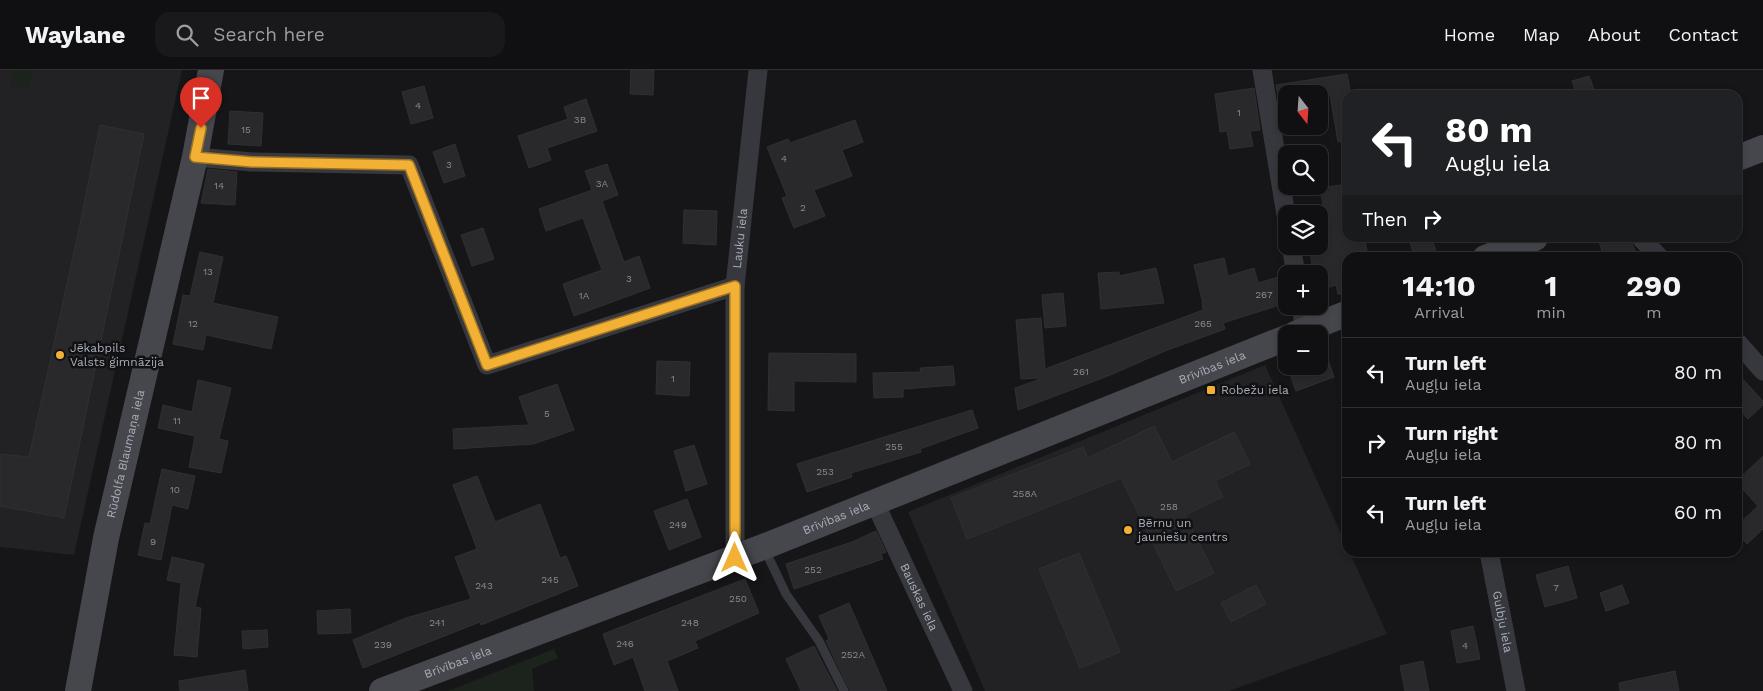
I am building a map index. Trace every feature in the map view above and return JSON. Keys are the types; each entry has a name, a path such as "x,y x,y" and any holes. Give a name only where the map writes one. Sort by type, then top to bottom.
{"main road":[{"name":"Rūdolfa Blaumaņa iela","path":"78,691 106,538 195,157 211,70"},
{"path":"1742,156 1763,148"},
{"path":"1500,252 1525,242"},
{"name":"Brīvības iela","path":"1304,325 1342,315"},
{"name":"Brīvības iela","path":"382,691 735,558 875,503 1278,335"}],"street":[{"name":"Lauku iela","path":"735,558 735,286 758,70"},
{"path":"1262,70 1284,205"},
{"path":"195,157 252,162 409,165 487,365 735,286"},
{"path":"1646,242 1655,252"},
{"path":"1742,347 1763,371"},
{"name":"Bauskas iela","path":"875,503 963,691"},
{"name":"Gulbju iela","path":"1490,557 1516,691"}],"lane":[{"path":"763,547 786,594 820,641 844,691"}],"shaded area":[{"name":"Jēkabpils Valsts ģimnāzija","path":"0,70 182,70 74,555 0,547"},
{"path":"13,70 33,70 28,90 10,86"},
{"name":"Bērnu un jauniešu centrs","path":"1265,365 1342,536 1342,557 1352,557 1387,634 1229,691 985,691 908,512"},
{"path":"554,649 558,658 532,669 534,691 448,691"}],"building":[{"path":"631,70 654,70 653,95 630,94"},
{"path":"1347,74 1350,90 1342,90 1342,142 1338,142 1330,94 1328,94 1328,85 1278,85 1278,97 1276,85"},
{"path":"1589,76 1594,90 1575,90 1572,81"},
{"path":"424,86 433,118 411,124 402,92"},
{"path":"1254,88 1260,130 1250,131 1253,146 1230,149 1227,131 1220,132 1215,94"},
{"path":"586,99 597,131 547,148 551,160 529,168 518,136 568,119 564,107"},
{"path":"230,111 263,113 261,146 228,144"},
{"path":"855,120 863,142 842,150 852,176 814,190 825,216 794,228 782,198 787,196 767,147 788,139 790,143"},
{"path":"100,125 144,134 64,518 0,506 0,454 29,457"},
{"path":"455,144 465,176 444,183 433,152"},
{"path":"607,164 618,195 602,201 624,262 639,256 650,288 574,316 563,284 602,270 583,218 546,231 539,209 592,190 585,171"},
{"path":"208,169 237,172 235,205 201,203"},
{"path":"1342,185 1342,242 1365,242 1368,252 1342,252 1342,294 1338,294 1336,285 1328,287 1328,265 1312,265 1311,255 1328,255 1328,246 1330,246 1328,205 1323,205 1321,195 1328,195 1328,187"},
{"path":"684,210 717,211 716,245 683,243"},
{"path":"483,228 494,259 472,266 461,235"},
{"path":"1410,242 1433,242 1436,252 1413,252"},
{"path":"1599,242 1632,242 1636,252 1602,252"},
{"path":"200,252 223,257 213,303 278,317 271,349 206,335 203,350 173,344 183,295 190,296"},
{"path":"1224,258 1228,276 1254,268 1258,283 1278,277 1278,306 1223,323 1225,329 1018,410 1015,388 1038,380 1038,378 1021,379 1016,320 1041,318 1045,369 1203,310 1202,302 1205,301 1202,300 1194,265"},
{"path":"1156,268 1164,303 1101,309 1098,273 1119,272 1119,276"},
{"path":"1063,293 1066,326 1045,328 1042,295"},
{"path":"769,353 856,354 856,382 794,381 794,411 768,410"},
{"path":"1328,360 1334,377 1296,391 1290,375 1328,375"},
{"path":"657,361 690,362 689,396 656,394"},
{"path":"953,366 955,385 903,389 903,397 874,398 873,373 921,372 920,368"},
{"path":"1742,378 1763,401 1763,405 1748,419 1742,412"},
{"path":"198,380 231,388 219,439 228,441 221,473 189,467 195,436 158,428 163,405 192,412"},
{"path":"557,384 574,430 533,444 454,449 453,429 529,425 519,397"},
{"path":"972,410 978,428 920,449 921,452 851,473 852,477 807,492 797,464"},
{"path":"1154,426 1172,462 1234,432 1250,464 1215,481 1223,497 1185,515 1214,573 1176,591 1121,478 967,539 951,498 1083,447 1088,458"},
{"path":"694,445 707,484 686,491 674,451"},
{"path":"1763,456 1763,529 1747,544 1742,538 1742,521 1758,506 1742,488 1742,476"},
{"path":"162,469 195,476 188,509 172,505 161,560 138,555 145,523 150,524"},
{"path":"477,476 495,522 540,504 560,558 566,556 578,586 481,625 480,622 363,668 353,640 406,618 471,599 455,557 477,549 453,485"},
{"path":"687,499 701,537 669,550 654,511"},
{"path":"876,531 886,552 881,554 883,559 794,589 786,564 852,542"},
{"path":"1079,553 1120,652 1080,668 1039,569"},
{"path":"172,557 204,564 195,607 201,608 197,657 174,655 181,583 167,580"},
{"path":"1568,566 1577,598 1545,607 1536,575"},
{"path":"745,579 759,613 695,641 698,648 667,661 678,691 645,691 633,657 614,665 603,634"},
{"path":"1256,585 1266,604 1231,622 1221,603"},
{"path":"1622,585 1629,603 1606,611 1600,593"},
{"path":"849,603 887,691 850,691 826,641 829,639 819,616"},
{"path":"350,609 351,633 318,634 317,611"},
{"path":"1473,626 1480,659 1457,663 1451,631"},
{"path":"267,630 268,647 243,649 242,631"},
{"path":"814,646 837,691 801,691 786,659"},
{"path":"1423,661 1429,691 1405,691 1400,666"},
{"path":"245,670 248,691 180,691 179,681"},
{"path":"1675,671 1679,691 1620,691 1619,683"}],"place":[{"name":"Jēkabpils Valsts ģimnāzija","path":"60,355"},
{"name":"Robežu iela","path":"1211,390"},
{"name":"Bērnu un jauniešu centrs","path":"1128,530"}],"route":[{"path":"201,128 195,157 252,162 409,165 487,365 735,286 735,558"}]}
